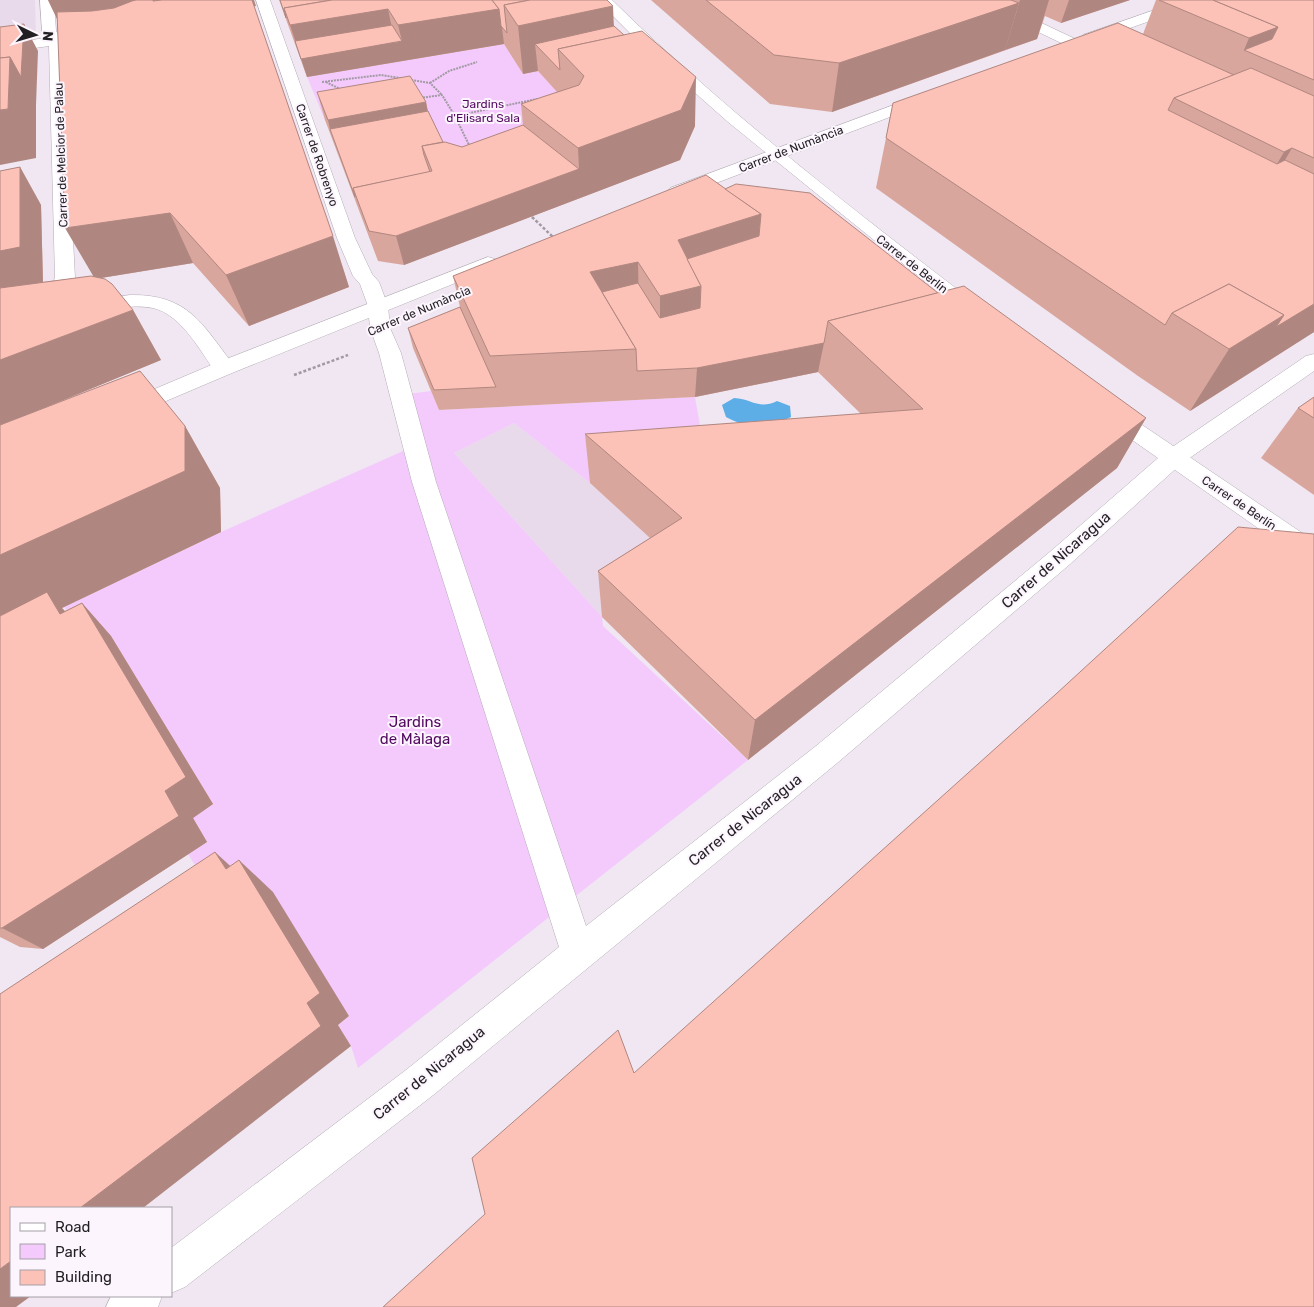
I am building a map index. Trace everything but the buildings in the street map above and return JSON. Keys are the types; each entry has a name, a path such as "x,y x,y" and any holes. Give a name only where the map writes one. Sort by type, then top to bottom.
{"street":[{"name":"Carrer de Melcior de Palau","path":"47,0 50,31 55,40 65,278 49,312 125,301 154,302 172,308 184,318 224,368"},
{"name":"Carrer de Berlín","path":"604,0 692,83 776,154 989,323"},
{"path":"982,0 1110,61"},
{"path":"1055,50 1196,0"},
{"path":"260,6 283,6"},
{"name":"Carrer de Robrenyo","path":"260,6 346,238 378,306 380,328 390,352 424,482 578,952"},
{"path":"0,49 112,32"},
{"name":"Carrer de Numància","path":"656,200 936,94"},
{"name":"Carrer de Numància","path":"108,418 224,368 553,237"},
{"name":"Carrer de Nicaragua","path":"172,1272 419,1083 578,952 826,755 1060,558 1173,458 1314,361"},
{"name":"Carrer de Berlín","path":"1091,399 1173,458 1314,554"},
{"path":"127,1307 141,1297"}],"path":[{"path":"430,83 449,71 477,62"},
{"path":"320,82 381,75 430,83 442,95 455,116 471,149"},
{"path":"325,82 343,90"},
{"path":"417,99 442,95"},
{"path":"455,116 540,98"},
{"path":"532,217 553,237"},
{"path":"294,376 348,355"}],"shaded area":[{"path":"0,0 35,0 36,39 0,45"},
{"path":"514,423 590,483 681,566 602,617 454,453"}],"green space":[{"name":"Jardins d'Elisard Sala","path":"504,44 523,74 538,71 587,125 467,175 325,120 307,77"},
{"name":"Jardins de Màlaga","path":"431,391 439,410 695,397 709,476 590,483 514,423 454,453 602,617 603,626 748,760 358,1068 351,1046 338,1025 349,1016 220,905 188,854 207,842 193,818 213,804 111,636 78,626 64,607 221,532 410,448 401,395"}],"water":[{"path":"734,398 760,404 777,401 790,406 791,417 767,425 742,424 726,417 722,405"}]}
